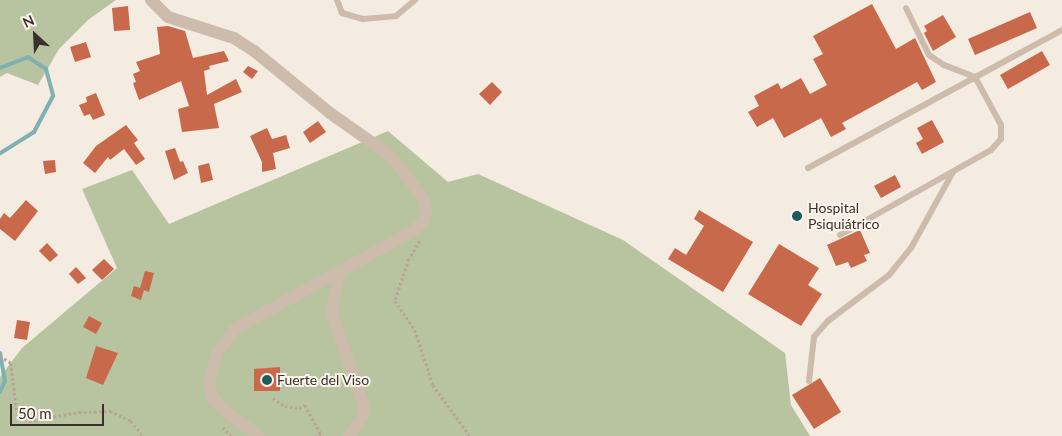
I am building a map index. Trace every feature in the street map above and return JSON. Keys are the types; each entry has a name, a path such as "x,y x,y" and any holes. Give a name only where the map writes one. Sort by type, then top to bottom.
{"street":[{"path":"151,0 168,18 234,38 254,51 330,113 391,156 423,198 427,211 423,221 413,231 235,329 217,353 208,381 212,396 223,410 259,436"},
{"path":"340,272 331,311 363,403 364,415 350,436"}],"lane":[{"path":"337,0 342,13 363,19 396,16 415,0"},
{"path":"840,235 991,150 1001,139 1001,125 975,77 944,66 929,55 906,8"},
{"path":"808,168 1062,30"},
{"path":"809,381 814,337 828,321 889,276 911,248 954,171"}],"path":[{"path":"422,237 409,259 395,301 415,330 433,385 470,436"},
{"path":"0,356 11,363 17,412 29,421 79,412 110,411 131,421 143,436"},
{"path":"273,398 285,406 305,405 321,434 315,436"}],"green space":[{"path":"0,0 116,0 88,20 59,49 38,85 7,73 0,77"},
{"path":"388,131 448,182 478,174 623,240 785,353 791,405 810,436 0,436 0,377 22,348 117,268 82,189 132,170 169,224"}],"building":[{"path":"872,4 896,49 915,38 936,82 922,90 917,82 842,123 846,129 831,137 821,118 784,138 773,118 757,127 748,112 759,106 754,96 778,83 781,89 801,78 810,94 827,85 813,59 823,54 813,36"},
{"path":"128,6 130,30 114,31 112,8"},
{"path":"1030,12 1037,28 975,55 968,39"},
{"path":"943,15 956,37 933,51 924,33 927,31 924,26"},
{"path":"168,26 185,31 193,58 224,51 229,61 209,66 210,69 204,71 207,95 236,79 242,92 214,104 219,128 182,132 178,109 189,106 181,81 139,100 133,83 136,82 133,74 140,71 136,62 160,54 157,27"},
{"path":"86,42 91,57 75,62 70,47"},
{"path":"1042,51 1050,65 1008,89 1000,75"},
{"path":"248,66 258,71 252,79 243,72"},
{"path":"492,82 502,92 490,105 479,94"},
{"path":"96,93 105,115 93,120 90,114 84,116 79,105 87,102 86,97"},
{"path":"932,120 944,142 922,154 916,143 923,139 917,128"},
{"path":"318,121 326,132 310,143 303,132"},
{"path":"126,125 138,140 134,143 145,159 136,165 124,149 110,160 108,157 95,173 83,163 96,146"},
{"path":"267,128 272,139 286,135 290,148 273,153 276,169 262,172 262,162 250,136"},
{"path":"175,148 180,162 183,161 188,173 174,180 165,151"},
{"path":"55,160 56,172 45,174 43,161"},
{"path":"209,163 213,180 201,183 198,166"},
{"path":"895,175 901,187 881,198 874,186"},
{"path":"26,200 38,211 15,241 0,229 0,219 4,213 10,218"},
{"path":"699,210 753,242 723,292 668,259 675,248 686,255 704,226 694,219"},
{"path":"860,230 870,253 864,255 867,261 851,268 848,262 836,266 827,245"},
{"path":"47,243 58,255 50,262 39,251"},
{"path":"779,244 819,268 808,285 822,294 801,326 748,294"},
{"path":"104,259 114,269 102,280 92,270"},
{"path":"76,267 86,278 78,284 69,274"},
{"path":"145,271 154,273 149,292 144,290 141,300 131,296 134,286 140,288"},
{"path":"89,316 102,323 96,334 83,327"},
{"path":"17,320 30,322 27,340 14,338"},
{"path":"96,346 118,353 103,385 86,378"},
{"name":"Fuerte del Viso","path":"280,367 280,391 254,391 254,369"},
{"path":"820,378 841,412 814,429 792,395"}],"waterway":[{"path":"0,68 28,57 46,69 53,96 34,132 0,153"},
{"path":"0,353 5,381 0,392"}],"place":[{"name":"Hospital Psiquiátrico","path":"797,216"},
{"name":"Fuerte del Viso","path":"267,380"}]}
